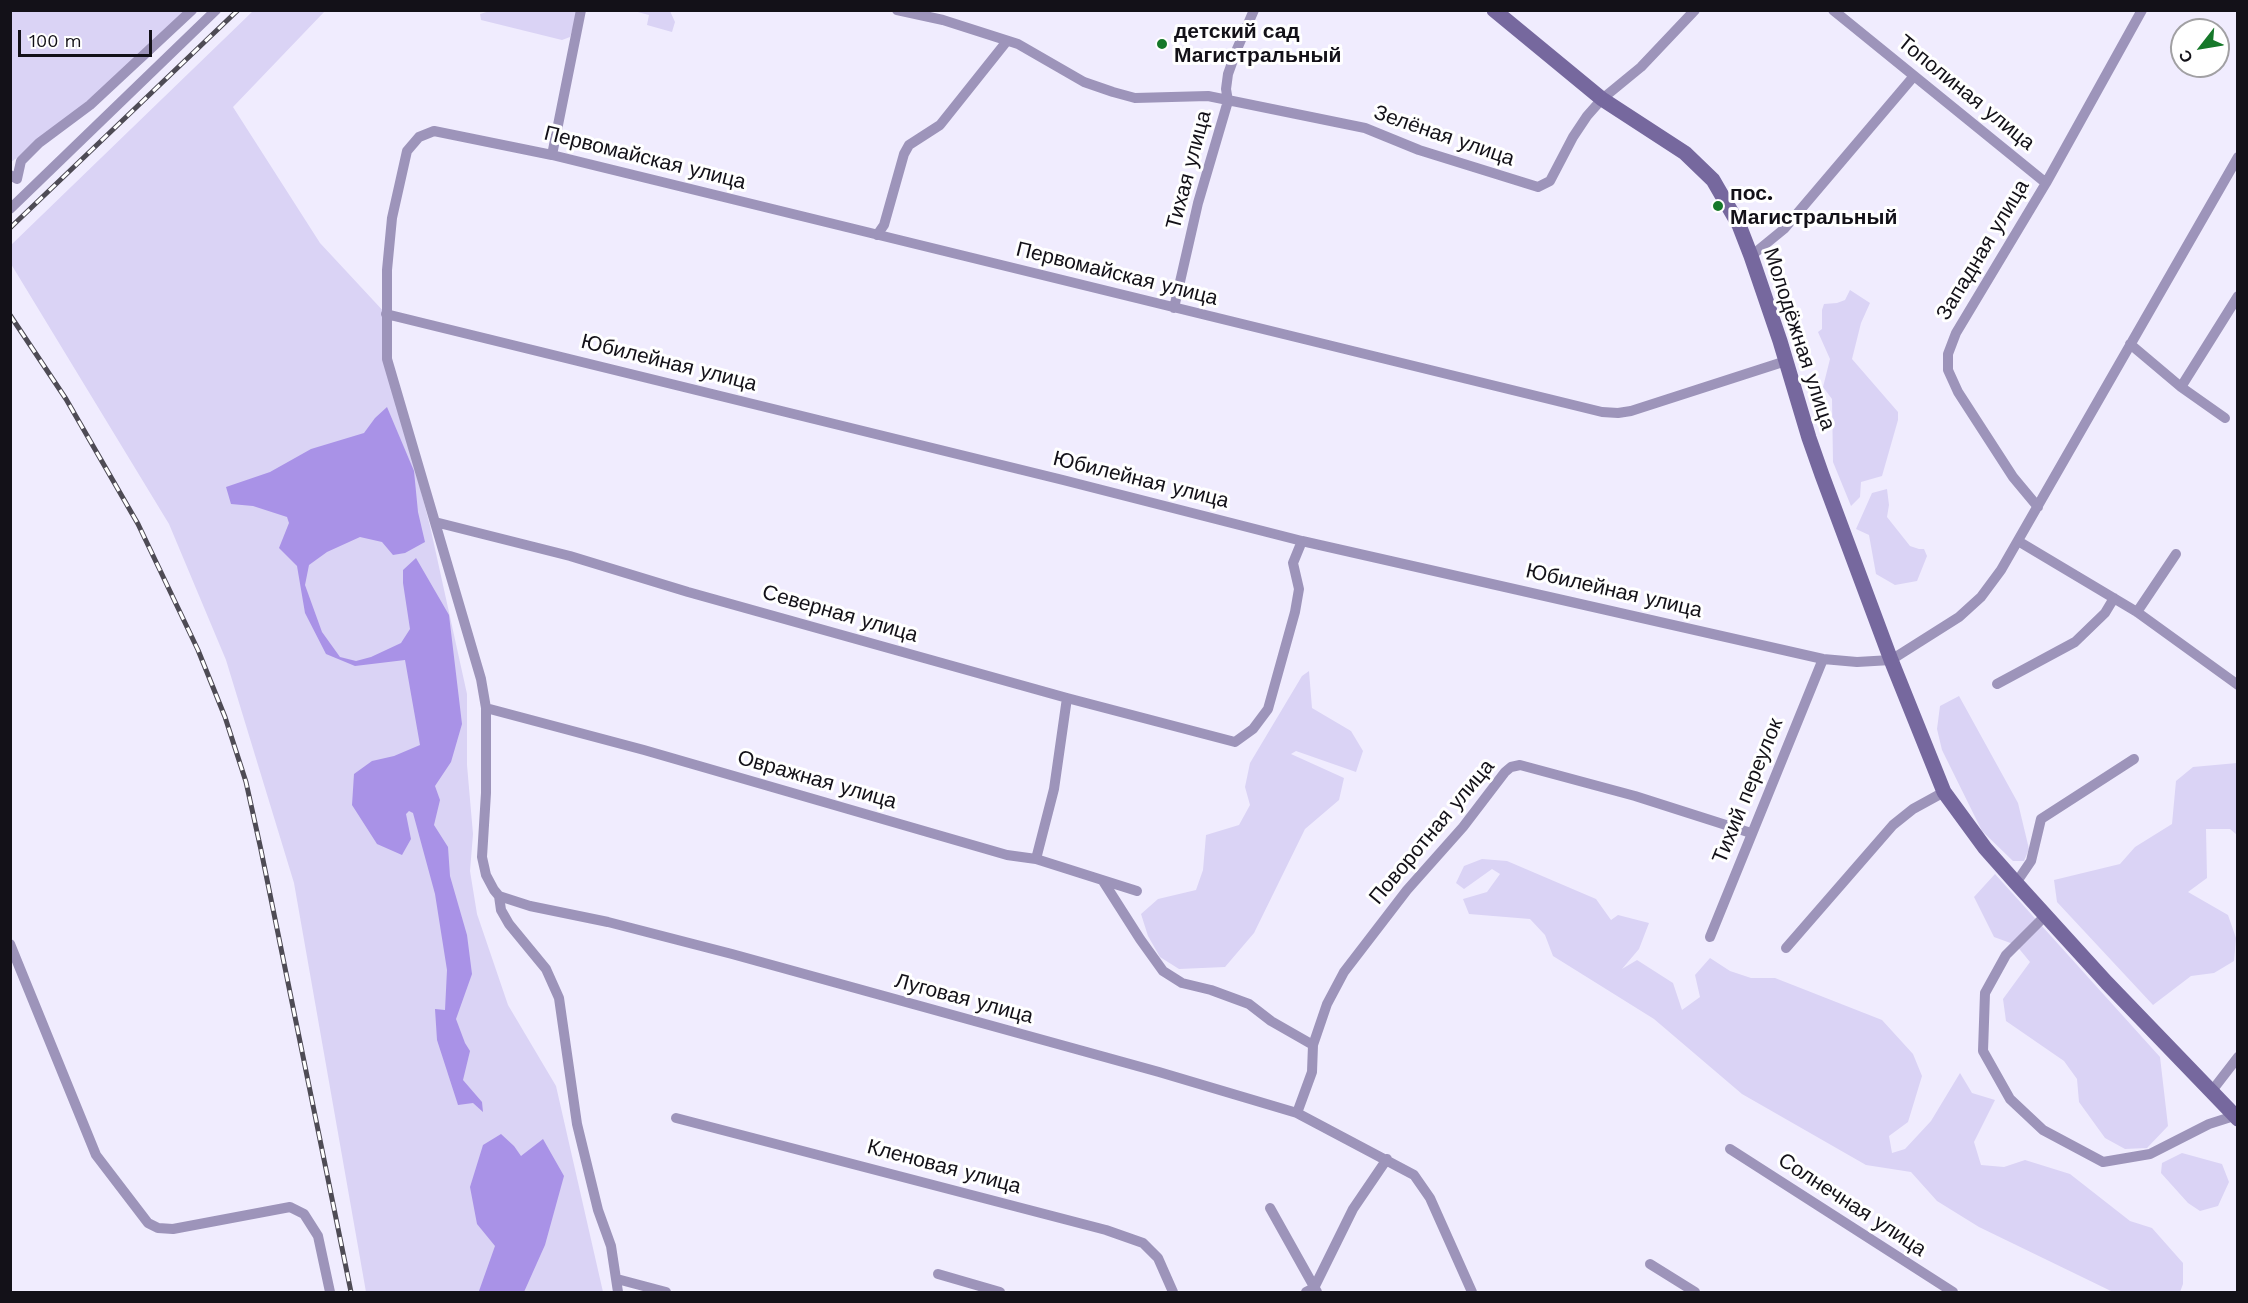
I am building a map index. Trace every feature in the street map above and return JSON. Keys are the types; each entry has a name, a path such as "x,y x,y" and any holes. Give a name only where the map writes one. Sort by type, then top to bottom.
{"street":[{"path":"25,194 14,177 21,161 39,143 90,105 192,10"},
{"path":"10,209 216,10"},
{"path":"552,155 580,10"},
{"name":"Зелёная улица","path":"897,10 943,20 1018,45 1084,82 1113,92 1135,98 1208,96 1365,128 1419,150 1538,188 1550,181 1587,116 1602,99 1641,67 1695,10"},
{"name":"Тихая улица","path":"1174,308 1198,203 1228,101 1226,89 1228,74 1254,10"},
{"name":"Молодёжная улица","path":"1494,10 1602,99 1685,153 1713,180 1739,225 1751,256 1812,447 1891,660 1944,792 1985,848 2016,883 2236,1117"},
{"name":"Тополиная улица","path":"1833,10 2046,183"},
{"name":"Западная улица","path":"2037,507 2013,477 1958,392 1948,370 1948,354 1956,333 2046,183 2142,10"},
{"path":"877,235 884,225 904,154 909,145 940,125 956,108 1007,41"},
{"path":"1751,256 1784,229 1914,76"},
{"name":"Первомайская улица","path":"386,314 392,218 407,151 419,137 435,130 552,155 1602,412 1631,411 1786,361"},
{"path":"1891,660 1959,617 1981,597 2001,570 2238,157"},
{"path":"2181,387 2238,296"},
{"path":"386,314 387,360 481,680 486,708 486,793 482,857 486,875 509,924 546,969 559,999 577,1124 598,1210 611,1246 618,1293"},
{"name":"Юбилейная улица","path":"386,314 1302,541 1823,659 1857,662 1891,660"},
{"path":"2130,344 2181,387 2225,418"},
{"name":"Северная улица","path":"435,522 570,556 1067,698 1235,742 1253,729 1268,709 1295,612 1299,589 1293,563 1302,541"},
{"path":"2018,541 2137,612 2238,685"},
{"path":"2137,612 2176,554"},
{"path":"1997,684 2075,642 2105,613 2114,598"},
{"name":"Тихий переулок","path":"1710,937 1823,659"},
{"path":"1036,859 1054,789 1067,698"},
{"name":"Овражная улица","path":"486,708 644,750 1007,855 1036,859 1137,891"},
{"path":"2016,883 2031,861 2041,819 2134,759"},
{"name":"Поворотная улица","path":"1297,1113 1312,1072 1313,1045 1326,1004 1344,972 1407,890 1511,767 1520,765 1635,796 1751,833"},
{"path":"1786,948 1893,825 1912,809 1944,792"},
{"path":"1102,881 1163,971 1182,983 1212,990 1249,1004 1271,1021 1313,1045"},
{"name":"Луговая улица","path":"496,893 530,906 608,922 732,954 1159,1072 1297,1113 1414,1175 1430,1198 1472,1293"},
{"path":"2046,915 2006,955 1985,993 1983,1051 2010,1100 2043,1130 2103,1162 2150,1154 2209,1124 2236,1117"},
{"path":"10,944 96,1155 148,1223 158,1228 173,1229 290,1207 304,1214 318,1236 330,1293"},
{"path":"2211,1092 2238,1057"},
{"name":"Кленовая улица","path":"676,1118 1106,1230 1143,1243 1158,1257 1173,1293"},
{"name":"Солнечная улица","path":"1730,1149 1953,1293"},
{"path":"1313,1291 1353,1209 1387,1159"},
{"path":"1270,1208 1313,1291"},
{"path":"1650,1264 1695,1293"},
{"path":"938,1274 1000,1293"},
{"path":"616,1280 666,1293"}],"shaded area":[{"path":"493,10 578,11 570,37 562,40 481,20 480,14"},
{"path":"11,11 197,11 145,61 86,110 11,162"},
{"path":"253,11 325,11 233,107 320,243 386,314 387,360 430,526 467,694 467,765 473,834 470,871 477,914 508,1005 556,1086 603,1292 366,1292 294,883 226,660 169,524 11,264 11,245"},
{"path":"634,11 670,11 675,22 672,32 647,25 649,15"},
{"path":"1850,290 1870,303 1861,323 1852,359 1898,412 1898,420 1882,476 1861,482 1860,497 1851,506 1833,462 1832,399 1823,387 1830,359 1818,332 1822,329 1824,304 1845,300"},
{"path":"387,407 414,471 418,512 425,542 405,553 393,555 382,542 360,537 327,552 309,565 305,585 322,632 340,657 356,661 371,657 401,643 410,629 403,570 416,558 449,615 462,724 451,762 435,786 440,800 434,825 448,847 450,876 467,935 472,974 456,1019 470,1051 463,1080 482,1102 483,1112 473,1103 458,1105 437,1040 435,1009 445,1010 447,970 435,894 413,813 409,811 406,814 411,839 402,855 377,844 352,805 354,774 372,761 394,756 420,745 405,660 355,666 326,654 305,613 297,566 279,548 289,523 287,517 253,506 231,504 226,487 270,472 311,449 364,433"},
{"path":"1887,489 1889,505 1887,517 1910,546 1924,549 1927,556 1917,581 1895,585 1876,574 1869,535 1856,529 1872,493"},
{"path":"1309,671 1312,708 1351,731 1363,751 1356,772 1296,751 1291,754 1344,778 1339,800 1305,829 1254,933 1225,967 1179,969 1160,957 1148,936 1141,914 1158,899 1196,890 1203,870 1206,835 1239,825 1250,805 1245,787 1250,763 1302,676"},
{"path":"1959,696 2018,803 2029,849 2024,861 2013,861 1982,831 1942,750 1937,729 1940,706"},
{"path":"2237,763 2237,835 2230,829 2206,829 2207,878 2188,892 2228,915 2236,938 2234,961 2214,973 2191,976 2153,1005 2057,902 2054,880 2120,864 2135,847 2172,824 2176,781 2193,767"},
{"path":"1482,859 1507,861 1596,899 1611,920 1618,915 1649,923 1639,949 1622,969 1637,960 1673,983 1682,1010 1700,997 1695,975 1710,958 1730,971 1751,978 1775,978 1882,1020 1913,1054 1922,1076 1908,1122 1889,1136 1892,1153 1905,1149 1931,1121 1960,1073 1972,1093 1995,1100 1974,1142 1981,1165 2004,1167 2025,1160 2070,1174 2130,1221 2152,1228 2183,1263 2183,1284 2180,1292 2113,1292 1979,1227 1937,1201 1911,1172 1866,1165 1742,1094 1654,1019 1553,956 1545,935 1530,919 1469,914 1463,899 1487,892 1500,874 1492,869 1464,889 1456,883 1464,866"},
{"path":"1995,874 2160,1057 2168,1126 2147,1148 2125,1149 2105,1138 2079,1102 2077,1079 2064,1061 2006,1021 2003,999 2030,962 2016,945 1994,937 1974,897"},
{"path":"501,1134 521,1156 543,1139 564,1176 545,1245 524,1292 479,1291 495,1246 477,1224 470,1187 483,1145"},
{"path":"2182,1153 2222,1164 2229,1182 2218,1206 2200,1211 2188,1203 2161,1173 2162,1163"}],"railway":[{"path":"10,228 238,10"},
{"path":"10,315 66,399 138,524 198,650 225,717 246,782 261,850 351,1292"}],"place":[{"name":"детский сад Магистральный","path":"1162,44"},
{"name":"пос. Магистральный","path":"1718,206"}]}
